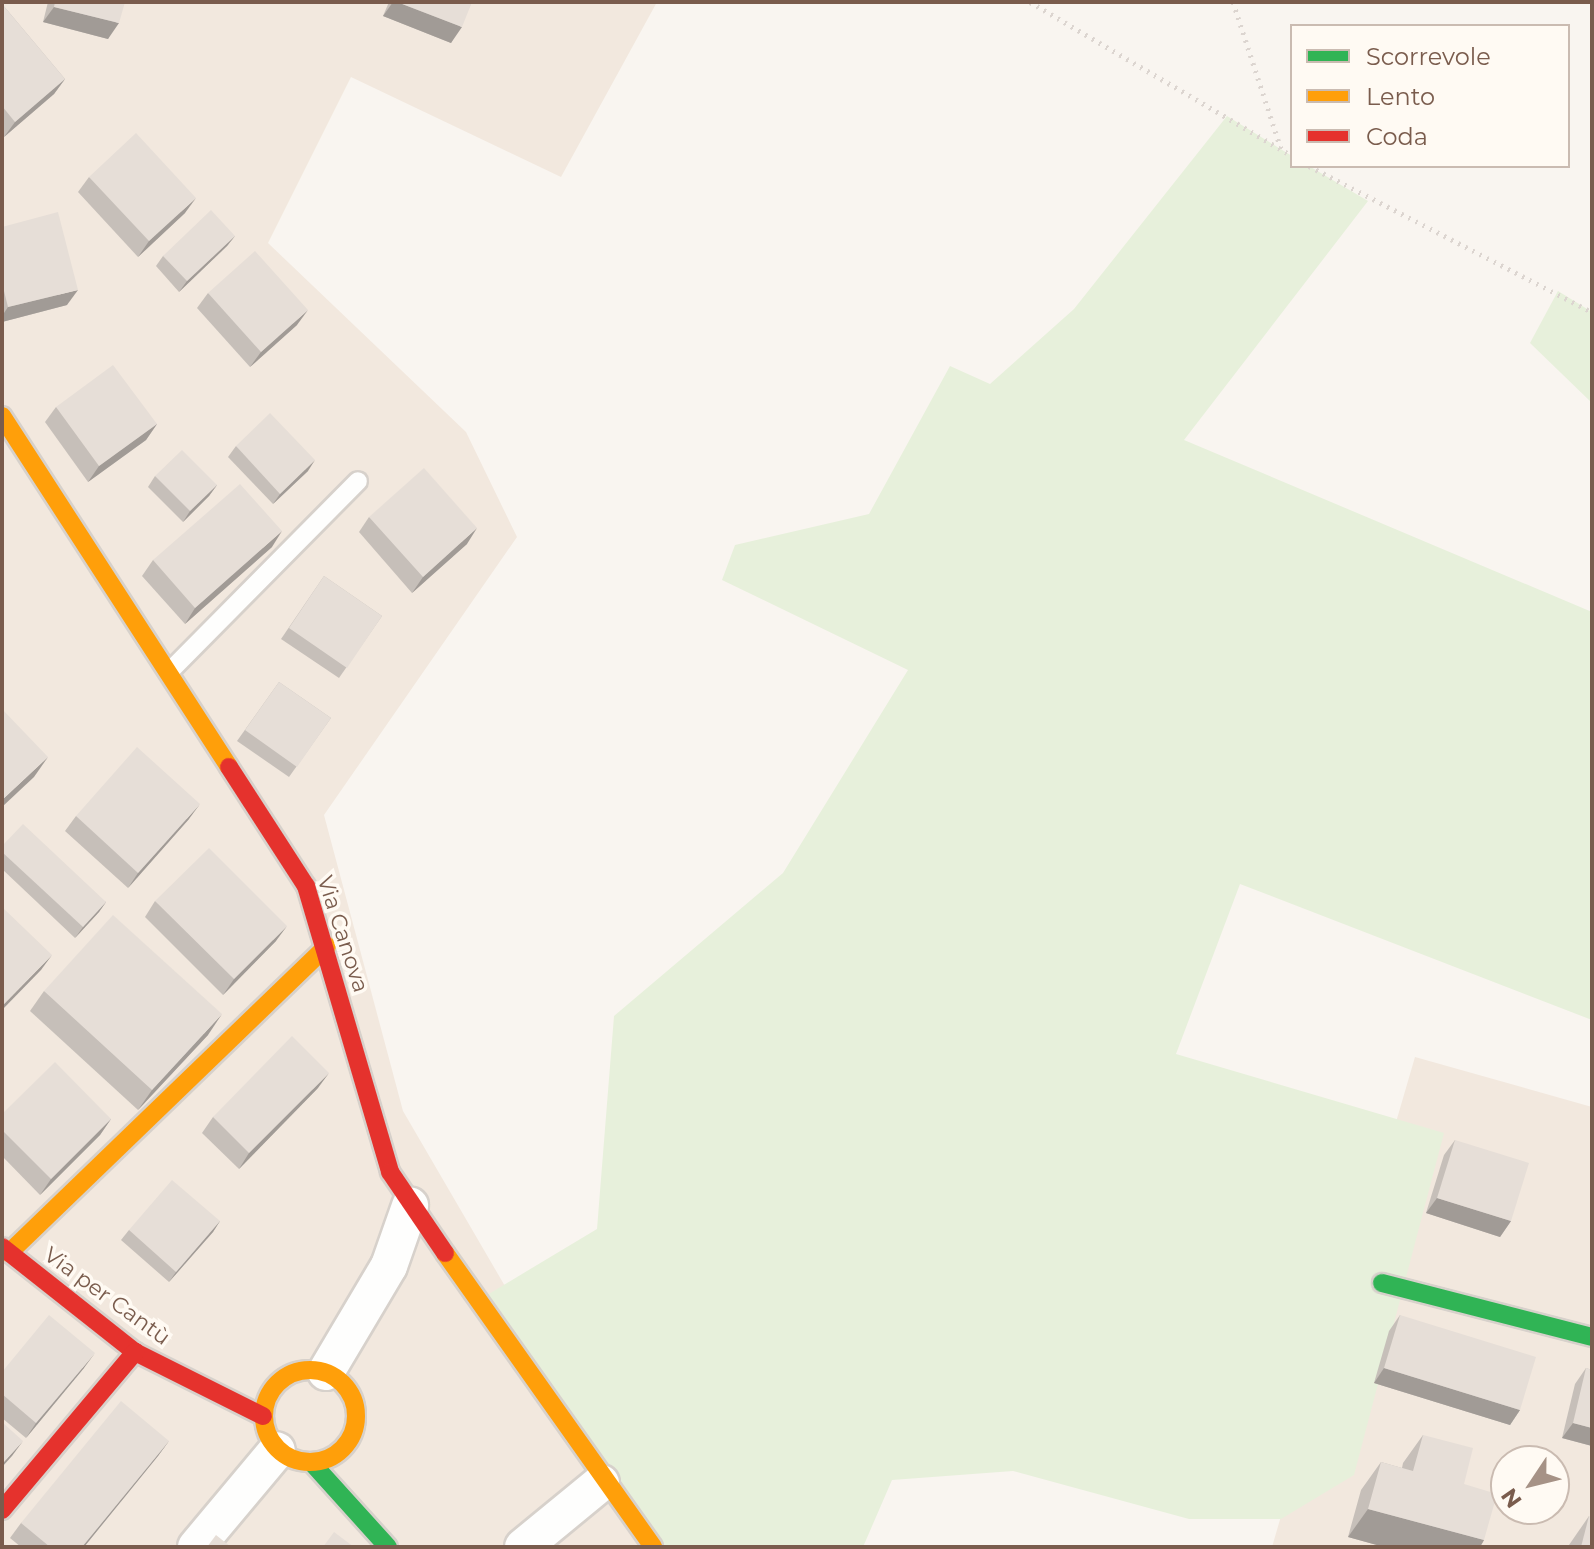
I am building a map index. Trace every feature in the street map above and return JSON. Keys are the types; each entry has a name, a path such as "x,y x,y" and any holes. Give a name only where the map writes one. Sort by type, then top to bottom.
{"street":[{"name":"Via Canova","path":"2,416 170,671 306,886 327,946 374,1131 410,1206 601,1483 653,1547"},
{"path":"6,1250 327,946"},
{"path":"326,1372 389,1266 410,1206"},
{"name":"Via per Cantù","path":"6,1250 135,1352 263,1416"},
{"path":"1382,1283 1592,1337"},
{"path":"2,1510 135,1352"},
{"path":"312,1463 341,1451 352,1438 356,1407 326,1372 299,1371 277,1383 263,1416 277,1450 312,1463 382,1542"},
{"name":"Via per Cantù","path":"189,1379 277,1383"},
{"path":"196,1547 277,1450"},
{"path":"341,1451 382,1542"},
{"path":"523,1547 601,1483"}],"lane":[{"path":"170,671 358,481"}],"path":[{"path":"1030,2 1290,155"},
{"path":"1233,2 1281,150"},
{"path":"1313,168 1592,312"}],"shaded area":[{"path":"2,2 657,2 561,177 351,77 268,243 466,432 517,537 324,815 403,1111 569,1396 683,1547 2,1547"},
{"path":"1415,1057 1592,1107 1592,1547 1272,1547"}],"green space":[{"path":"1227,116 1290,155 1290,168 1312,168 1368,201 1184,440 1592,612 1592,1020 1240,884 1176,1054 1444,1133 1354,1475 1281,1519 1189,1519 1013,1471 892,1480 863,1547 653,1547 477,1301 597,1229 614,1016 783,873 908,670 722,580 735,545 869,514 950,366 990,384 1074,309"},
{"path":"1558,291 1592,312 1592,403 1530,343"}],"building":[{"path":"55,2 125,2 119,23 54,7"},
{"path":"397,2 472,2 462,27"},
{"path":"2,4 65,79 15,122 2,106"},
{"path":"136,133 196,198 149,241 89,177"},
{"path":"211,210 235,236 187,281 163,256"},
{"path":"58,212 78,290 8,307 2,283 2,227"},
{"path":"255,251 308,310 261,352 208,293"},
{"path":"113,365 157,424 99,466 56,407"},
{"path":"270,413 315,460 280,494 236,446"},
{"path":"182,450 217,485 190,511 155,476"},
{"path":"424,468 477,528 423,577 369,517"},
{"path":"240,484 282,531 195,608 153,560"},
{"path":"324,576 382,616 347,668 289,628"},
{"path":"279,682 331,718 297,767 245,730"},
{"path":"2,709 48,757 2,800"},
{"path":"137,747 200,804 138,873 76,816"},
{"path":"23,824 106,902 83,927 2,852 2,846"},
{"path":"209,848 287,926 234,979 155,901"},
{"path":"2,907 52,955 2,1006"},
{"path":"113,915 222,1014 152,1090 44,991"},
{"path":"292,1036 329,1073 249,1153 213,1117"},
{"path":"55,1062 111,1119 51,1179 2,1130 2,1114"},
{"path":"1455,1140 1529,1163 1511,1221 1437,1198"},
{"path":"172,1180 220,1221 176,1272 129,1230"},
{"path":"49,1315 95,1353 36,1423 2,1394 2,1372"},
{"path":"1400,1315 1536,1357 1520,1410 1384,1368"},
{"path":"1586,1368 1592,1370 1592,1428 1573,1423"},
{"path":"121,1401 169,1441 82,1547 50,1547 21,1523"},
{"path":"2,1422 23,1441 2,1464"},
{"path":"1423,1435 1473,1448 1464,1484 1490,1492 1490,1519 1484,1540 1368,1509 1381,1462 1413,1471"},
{"path":"1589,1516 1592,1517 1592,1547 1581,1547"},
{"path":"334,1532 354,1547 323,1547"},
{"path":"216,1535 231,1547 207,1547"}],"traffic: fast":[{"path":"1382,1283 1592,1337"},
{"path":"312,1463 388,1547"}],"traffic: slow":[{"path":"2,416 229,767"},
{"path":"9,1253 327,946"},
{"path":"445,1253 653,1547"},
{"path":"310,1370 328,1373 343,1383 353,1398 356,1416 353,1434 343,1449 328,1459 310,1462 292,1459 277,1449 267,1434 264,1416 267,1398 277,1383 292,1373 310,1370"}],"traffic: jam":[{"path":"229,767 306,886 390,1172 445,1253"},
{"path":"2,1247 135,1352 263,1416"},
{"path":"2,1510 135,1352"}]}
